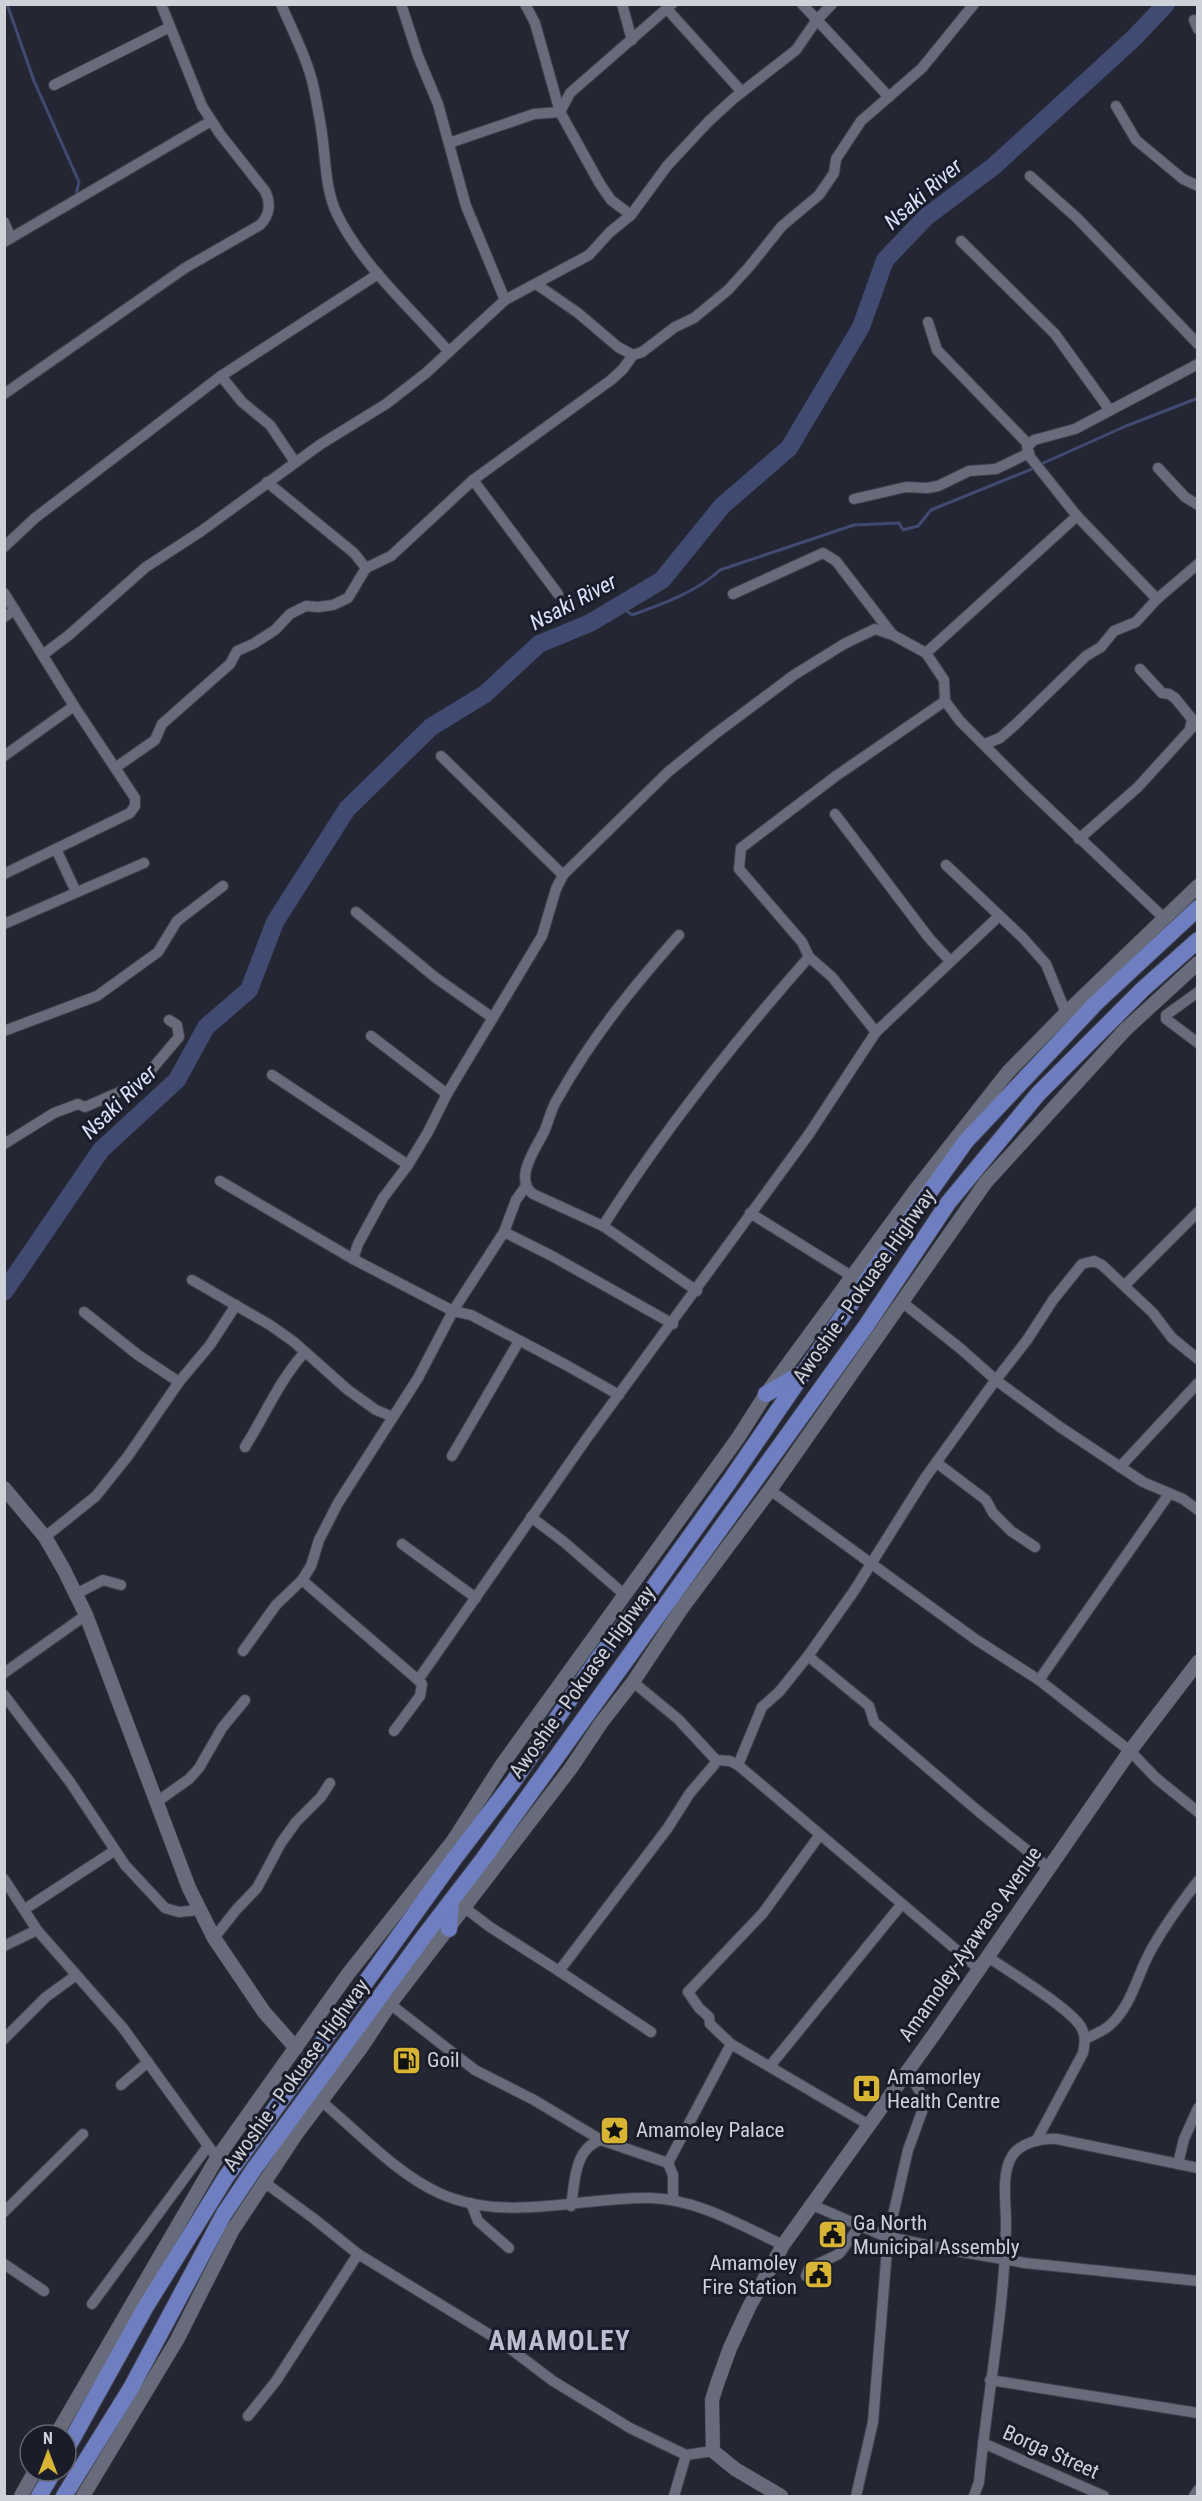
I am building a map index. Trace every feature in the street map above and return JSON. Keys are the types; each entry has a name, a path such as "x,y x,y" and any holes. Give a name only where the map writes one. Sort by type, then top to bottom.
{"main road":[{"name":"Awoshie - Pokuase Highway","path":"78,2430 146,2308 226,2177 453,1858 513,1782 597,1660 729,1482 802,1373 966,1142 1096,1003 1197,908"},
{"name":"Awoshie - Pokuase Highway","path":"64,2496 131,2388 224,2214 254,2169 458,1904 484,1858 866,1326 948,1203 1038,1094 1143,989 1197,940"},
{"path":"1134,969 1143,989"},
{"path":"766,1394 802,1373"},
{"path":"449,1929 458,1904"},
{"path":"82,2423 103,2434"},
{"path":"39,2496 47,2483"}],"street":[{"path":"4,394 185,267 260,225 266,219 269,200 265,191 202,106 161,4"},
{"path":"281,4 314,86 322,132 325,170 336,214 378,274 449,352"},
{"path":"401,4 418,56 438,104 466,206 505,300"},
{"path":"525,4 535,22 560,112 600,184 612,200 630,214"},
{"path":"622,4 632,40"},
{"path":"802,4 889,97"},
{"path":"44,654 146,567 200,532 295,462 386,404 449,352 505,300 589,255 630,214 667,166 708,122 796,50 816,21 832,4"},
{"path":"115,768 155,740 162,724 230,664 237,651 275,630 290,614 306,606 318,608 333,605 348,598 366,568 391,556 473,480 611,380 633,356 642,352 675,327 694,318 728,290 782,226 819,195 834,173 836,159 861,121 922,68 974,4"},
{"path":"560,112 570,93 670,7 742,92"},
{"path":"54,86 170,27"},
{"path":"1116,106 1136,140 1183,178 1197,186"},
{"path":"449,143 534,114 560,112"},
{"path":"4,222 8,240 211,121"},
{"path":"1029,176 1077,218 1197,344"},
{"path":"961,241 1055,334 1109,409"},
{"path":"4,547 35,518 220,376 378,274"},
{"path":"536,284 633,356"},
{"path":"928,322 937,350 1029,449 1030,458 1077,516 1157,599"},
{"path":"854,499 906,487 938,486 969,471 996,469 1029,449 1034,440 1075,429 1197,364"},
{"path":"220,376 242,402 270,425 295,462"},
{"path":"1158,468 1197,506"},
{"path":"473,480 558,594"},
{"path":"267,482 354,553 366,568"},
{"path":"926,653 1077,516"},
{"path":"733,594 823,553 836,561 893,635"},
{"path":"985,744 1000,738 1086,656 1101,647 1114,631 1136,622 1157,599 1197,564"},
{"path":"4,593 44,654 74,706 135,798 135,806 130,813 4,874"},
{"path":"4,617 15,610"},
{"path":"353,1259 357,1244 383,1198 408,1165 447,1094 542,936 556,889 563,875 668,772 794,675 844,644 875,629 893,635 926,653 944,680 945,701 960,721 1079,839 1165,919"},
{"path":"1079,839 1138,787 1193,725 1189,713 1169,694 1162,693 1140,669"},
{"path":"876,1032 832,976 809,957 802,942 739,869 741,848 836,776 945,701"},
{"path":"4,756 74,706"},
{"path":"441,756 563,875"},
{"path":"835,814 929,938 950,961"},
{"path":"56,849 76,892"},
{"path":"4,924 144,863"},
{"path":"946,865 1023,938 1046,964 1066,1013"},
{"path":"4,1031 75,1005 105,990 158,952 177,921 223,886"},
{"path":"63,2423 217,2158 348,1974 453,1840 501,1766 738,1438 766,1394 960,1131 1008,1072 1197,886"},
{"path":"356,912 436,978 493,1018"},
{"path":"418,1680 531,1517 697,1291 808,1134 876,1032 999,916"},
{"path":"243,1651 276,1605 302,1580 311,1566 319,1540 338,1503 418,1378 453,1311 504,1232 516,1200 526,1186 527,1166 552,1110 586,1048 678,935"},
{"path":"603,1226 655,1147 713,1071 809,957"},
{"path":"651,2032 458,1904 571,1768 601,1723 633,1682 682,1608 770,1490 986,1182 1126,1029 1195,970"},
{"path":"1197,992 1166,1015 1166,1019 1197,1043"},
{"path":"4,1143 54,1113 78,1104 85,1107 140,1083 179,1037 177,1025 169,1020"},
{"path":"371,1036 447,1094"},
{"path":"272,1075 408,1165"},
{"path":"220,1181 353,1259 453,1311 471,1316 619,1395"},
{"path":"526,1186 533,1194 603,1226 697,1291"},
{"path":"1125,1285 1197,1212"},
{"path":"750,1213 853,1277"},
{"path":"504,1232 552,1256 673,1324"},
{"path":"738,1765 762,1707 779,1692 808,1656 854,1591 937,1463 1053,1300 1082,1264 1094,1262 1102,1265 1153,1313 1172,1338 1197,1359"},
{"path":"192,1280 270,1325 294,1342 304,1353 362,1400 393,1417"},
{"path":"902,1302 962,1349 997,1381 1060,1427 1143,1482 1183,1499 1197,1510"},
{"path":"45,1537 96,1496 128,1456 179,1382 210,1345 236,1305"},
{"path":"84,1312 138,1356 179,1382"},
{"path":"452,1456 519,1341"},
{"path":"245,1447 267,1412 287,1372 304,1353"},
{"path":"1120,1467 1197,1383"},
{"path":"937,1463 986,1500 993,1513 1011,1531 1035,1547"},
{"path":"4,1488 45,1537 86,1615 199,1910 214,1938 264,2012 296,2048"},
{"path":"770,1490 975,1639 1039,1680 1130,1751 1156,1778 1197,1812"},
{"path":"1039,1680 1169,1494"},
{"path":"531,1517 564,1542 625,1595"},
{"path":"402,1544 476,1598"},
{"path":"76,1594 103,1580 121,1585"},
{"path":"302,1580 422,1684 420,1696 394,1731"},
{"path":"4,1672 86,1615"},
{"path":"808,1656 869,1706 874,1722 1049,1868"},
{"name":"Amamoley-Ayawaso Avenue","path":"712,2451 712,2400 717,2384 730,2348 749,2307 783,2245 988,1957 1130,1751 1197,1662"},
{"path":"633,1682 678,1719 716,1760 730,1761 738,1765 819,1836 979,1969"},
{"path":"4,1695 70,1782 114,1851 165,1908 180,1912 199,1910"},
{"path":"158,1801 189,1779 199,1768 222,1728 245,1700"},
{"path":"560,1971 660,1840 690,1793 716,1760"},
{"path":"214,1938 257,1888 281,1843 296,1822 321,1797 330,1783"},
{"path":"819,1836 763,1913 690,1988 689,1995 709,2017 710,2024 731,2044 869,2125"},
{"path":"25,1909 114,1851"},
{"path":"4,1879 37,1930 123,2028 217,2158"},
{"path":"1085,2039 1108,2027 1118,2017 1132,1995 1143,1965 1165,1924 1197,1881"},
{"path":"770,2066 901,1905"},
{"path":"83,2496 177,2340 232,2231 390,2004 449,1929"},
{"path":"4,1946 37,1930"},
{"path":"988,1957 1066,2012 1082,2028 1085,2039 1083,2053 1036,2141"},
{"path":"4,2039 46,1997 75,1976"},
{"path":"390,2004 475,2070 534,2100 601,2140 668,2163 673,2175 673,2200"},
{"path":"668,2163 731,2044"},
{"path":"121,2085 148,2062"},
{"path":"856,2496 873,2422 888,2237 908,2150 924,2106 924,2098 907,2071"},
{"path":"321,2101 419,2182 440,2194 471,2203 515,2208 571,2206 651,2198 673,2200 724,2217 783,2245"},
{"path":"1178,2164 1184,2139 1197,2108"},
{"path":"4,2212 83,2134"},
{"path":"974,2496 979,2482 1005,2260 1009,2163 1018,2150 1036,2141 1047,2139 1064,2140 1197,2168"},
{"path":"571,2206 579,2160 591,2143 601,2140"},
{"path":"92,2304 208,2146"},
{"path":"264,2182 357,2254 500,2341 553,2381 630,2428 686,2455 712,2451 735,2469 781,2496"},
{"path":"471,2203 478,2221 509,2248"},
{"path":"810,2204 859,2227 888,2237 1005,2260 1197,2280"},
{"path":"806,2276 809,2268 839,2254 859,2227"},
{"path":"248,2416 276,2380 357,2254"},
{"path":"4,2264 44,2291"},
{"path":"990,2380 1197,2413"},
{"name":"Borga Street","path":"983,2444 1104,2496"},
{"path":"674,2496 686,2455"},
{"path":"1194,2496 1197,2490"}],"waterway":[{"path":"7,4 34,81 79,182 76,195"},
{"name":"Nsaki River","path":"4,1292 101,1150 177,1080 206,1027 249,990 275,922 347,809 431,727 485,694 539,644 590,623 662,580 722,506 789,448 861,327 885,260 926,217 994,166 1134,38 1166,4"},
{"path":"1039,465 1126,426 1198,398"},
{"path":"620,606 632,615 690,591 720,570 854,525 899,523 903,530 918,526 931,510 1032,469"}],"place":[{"name":"Goil","path":"406,2060"},
{"name":"Amamorley Health Centre","path":"866,2089"},
{"name":"Amamoley Palace","path":"615,2130"},
{"name":"Ga North Municipal Assembly","path":"832,2235"},
{"name":"Amamoley Fire Station","path":"818,2275"}],"district":[{"name":"AMAMOLEY","path":"560,2341"}]}
